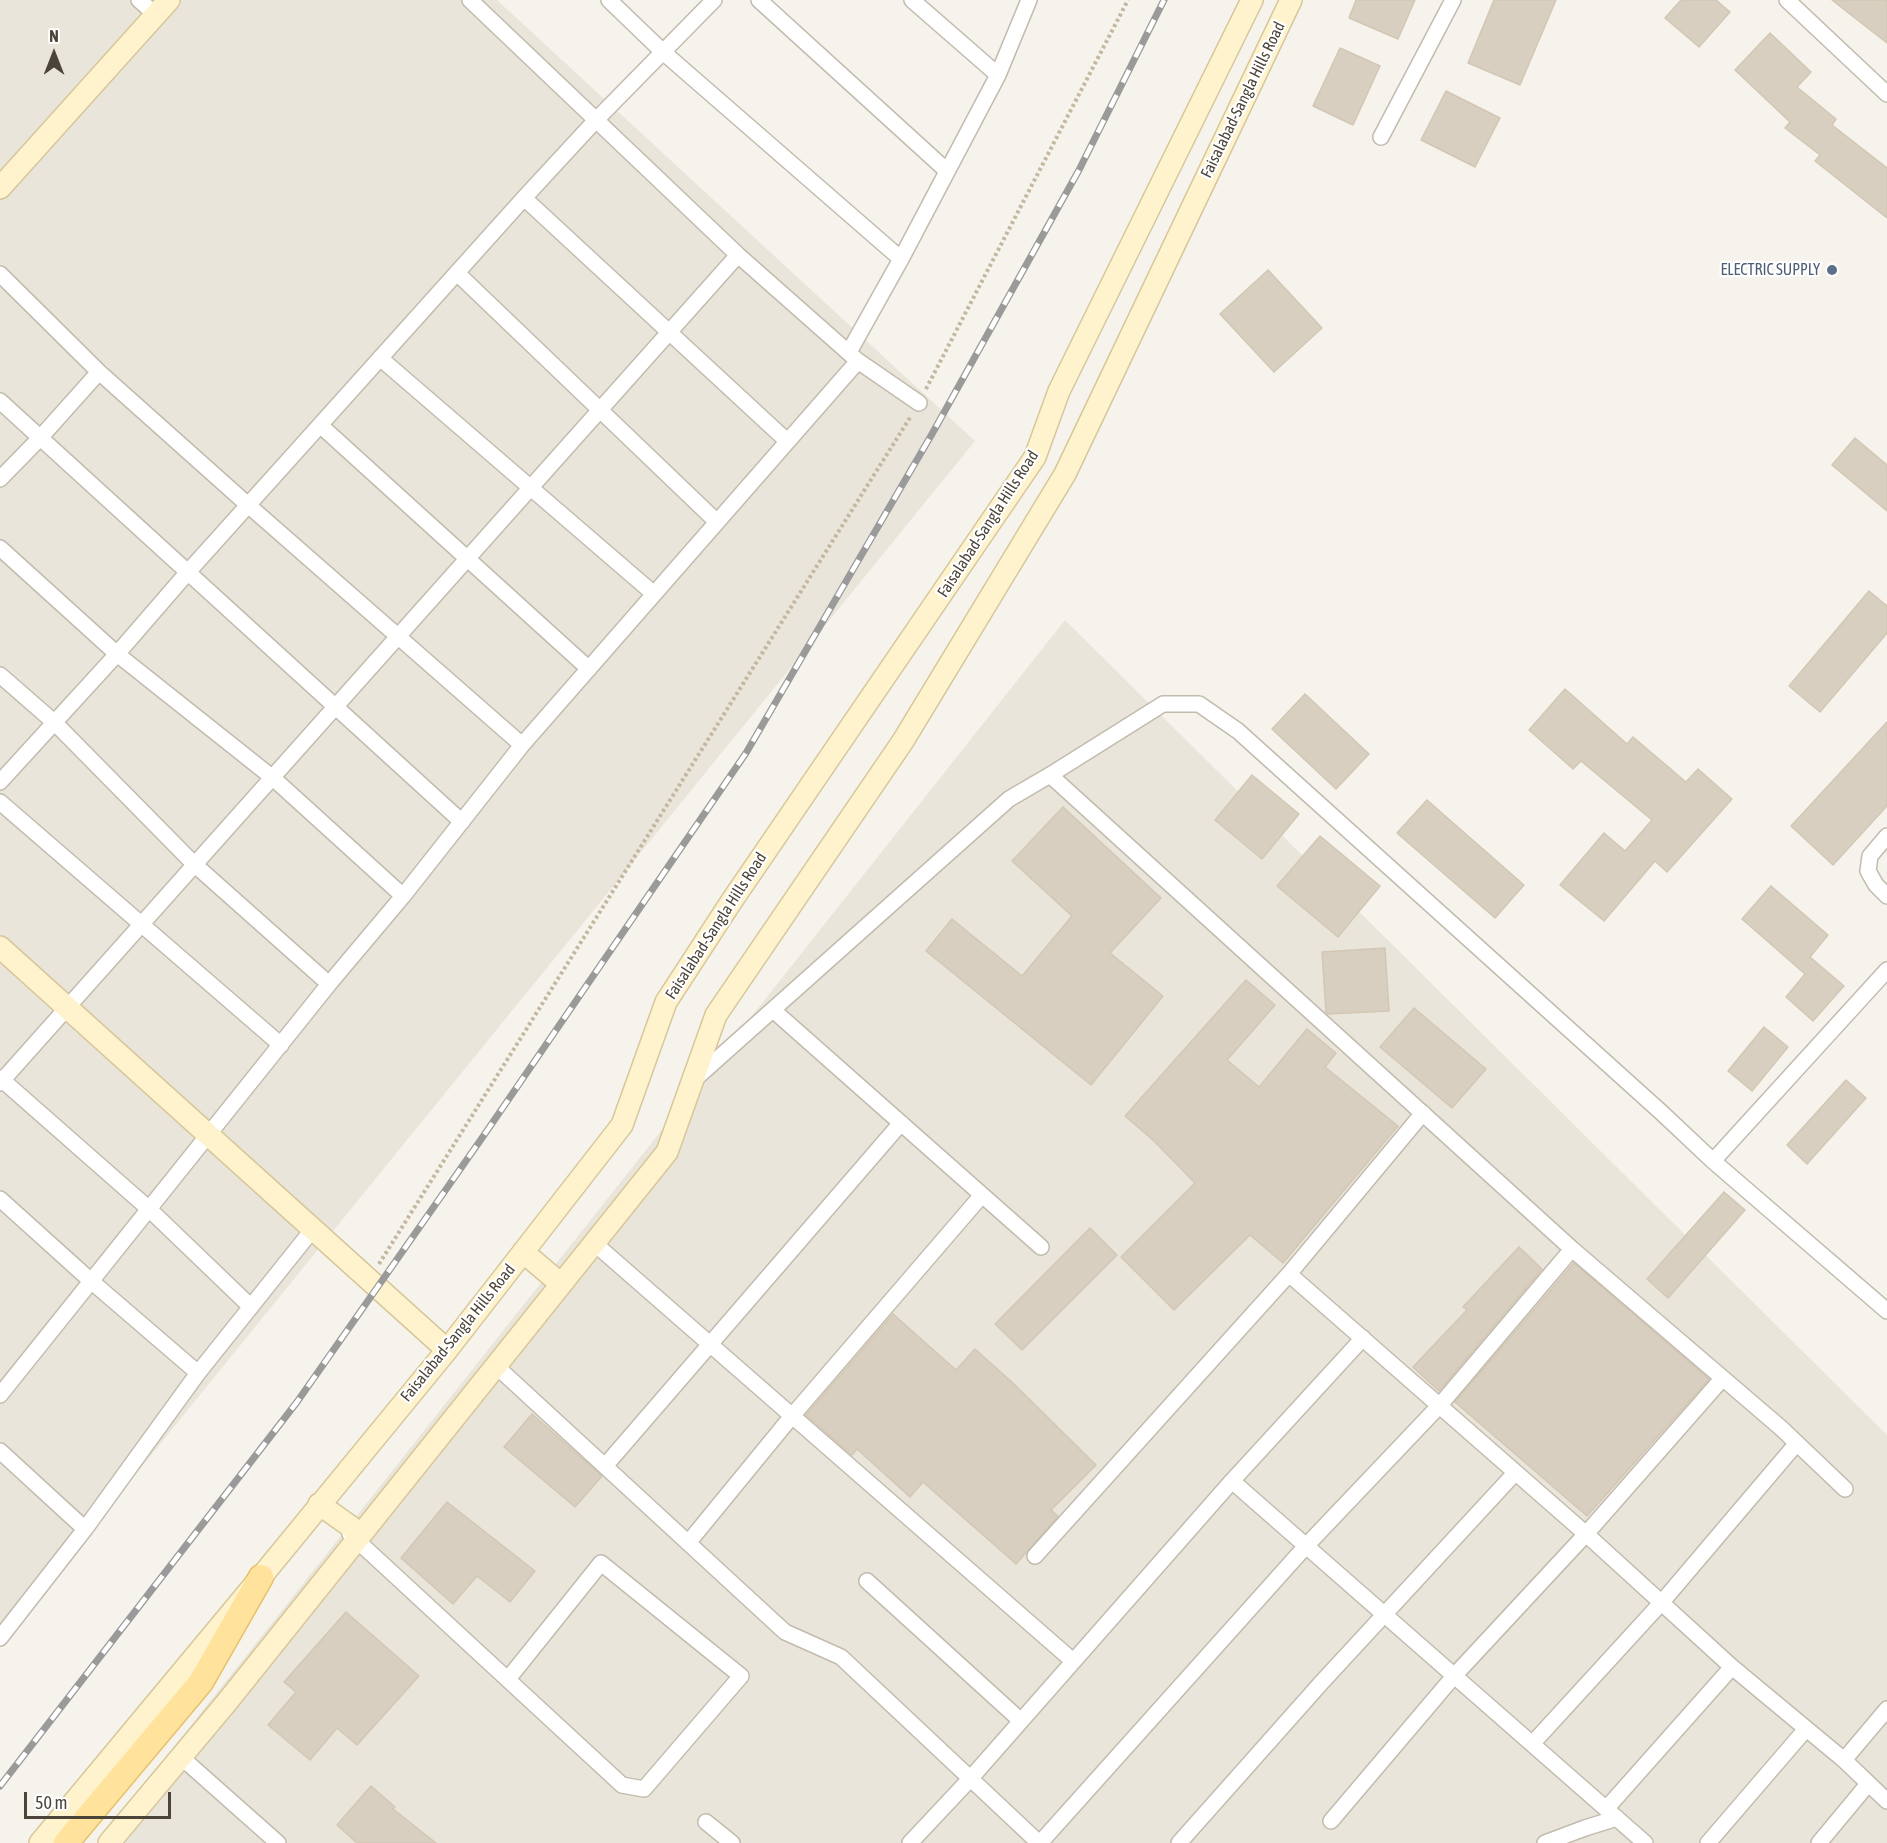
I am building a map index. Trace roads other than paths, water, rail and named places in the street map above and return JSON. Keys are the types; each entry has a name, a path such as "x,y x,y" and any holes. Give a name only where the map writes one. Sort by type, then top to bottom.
{"main road":[{"name":"Faisalabad-Sangla Hills Road","path":"40,1843 447,1350 622,1125 666,1002 731,902 1035,457 1059,391 1252,0"},
{"name":"Faisalabad-Sangla Hills Road","path":"109,1843 359,1537 667,1152 716,1015 903,741 1065,474 1291,0"},
{"path":"0,188 162,7"},
{"path":"1,949 447,1350"},
{"path":"523,1252 561,1284"},
{"path":"317,1507 359,1537"},
{"path":"66,1843 201,1682 261,1577"}],"street":[{"path":"139,0 162,7"},
{"path":"470,0 738,255 853,356 919,404"},
{"path":"609,0 663,52 901,259"},
{"path":"0,782 524,198 596,120 714,0"},
{"path":"759,0 947,171"},
{"path":"912,0 998,75"},
{"path":"0,1395 522,745 788,441 853,356 901,259 998,75 1029,0"},
{"path":"1381,137 1453,0"},
{"path":"1786,0 1887,94"},
{"path":"524,198 788,441"},
{"path":"251,1307 149,1209 1,1080 68,1008 738,255"},
{"path":"457,273 717,522"},
{"path":"0,274 99,372 522,745"},
{"path":"380,358 654,594"},
{"path":"0,479 99,372"},
{"path":"0,401 462,822"},
{"path":"320,425 589,669"},
{"path":"0,548 117,654 273,778 403,896"},
{"path":"0,675 55,723 194,864 329,984"},
{"path":"693,1081 1009,799 1163,704 1199,704 1238,731 1713,1161 1887,1311"},
{"path":"1050,775 1572,1249 1797,1443 1845,1489"},
{"path":"0,802 281,1045"},
{"path":"1887,836 1870,856 1868,871 1876,885 1887,896"},
{"path":"1713,1161 1887,970"},
{"path":"773,1010 1041,1247"},
{"path":"1035,1556 1289,1274 1423,1113"},
{"path":"605,1466 901,1123"},
{"path":"688,1543 792,1416 982,1195"},
{"path":"0,1199 198,1373"},
{"path":"0,1638 85,1529 198,1373 313,1229"},
{"path":"594,1243 1073,1661"},
{"path":"496,1366 785,1632 841,1657 1040,1843 1306,1546 1440,1404 1572,1249"},
{"path":"1289,1274 1586,1533 1732,1667 1844,1760 1887,1801"},
{"path":"910,1843 970,1779 1232,1481 1362,1338"},
{"path":"1331,1821 1454,1676 1586,1533 1722,1379"},
{"path":"1532,1744 1662,1602 1797,1443"},
{"path":"0,1451 85,1529"},
{"path":"1180,1843 1314,1690 1515,1473"},
{"path":"1232,1481 1645,1843"},
{"path":"359,1537 508,1679 622,1785 644,1789 741,1676 601,1563 508,1679"},
{"path":"867,1581 1021,1721"},
{"path":"1545,1843 1585,1828 1611,1814 1732,1667"},
{"path":"1844,1760 1887,1709"},
{"path":"1708,1843 1806,1729"},
{"path":"181,1757 278,1843"},
{"path":"1819,1843 1869,1784"},
{"path":"706,1822 732,1843"}],"railway":[{"path":"0,1786 297,1402 482,1138 746,753 932,434 1079,170 1164,0"}],"place":[{"name":"ELECTRIC SUPPLY","path":"1832,270"}]}
